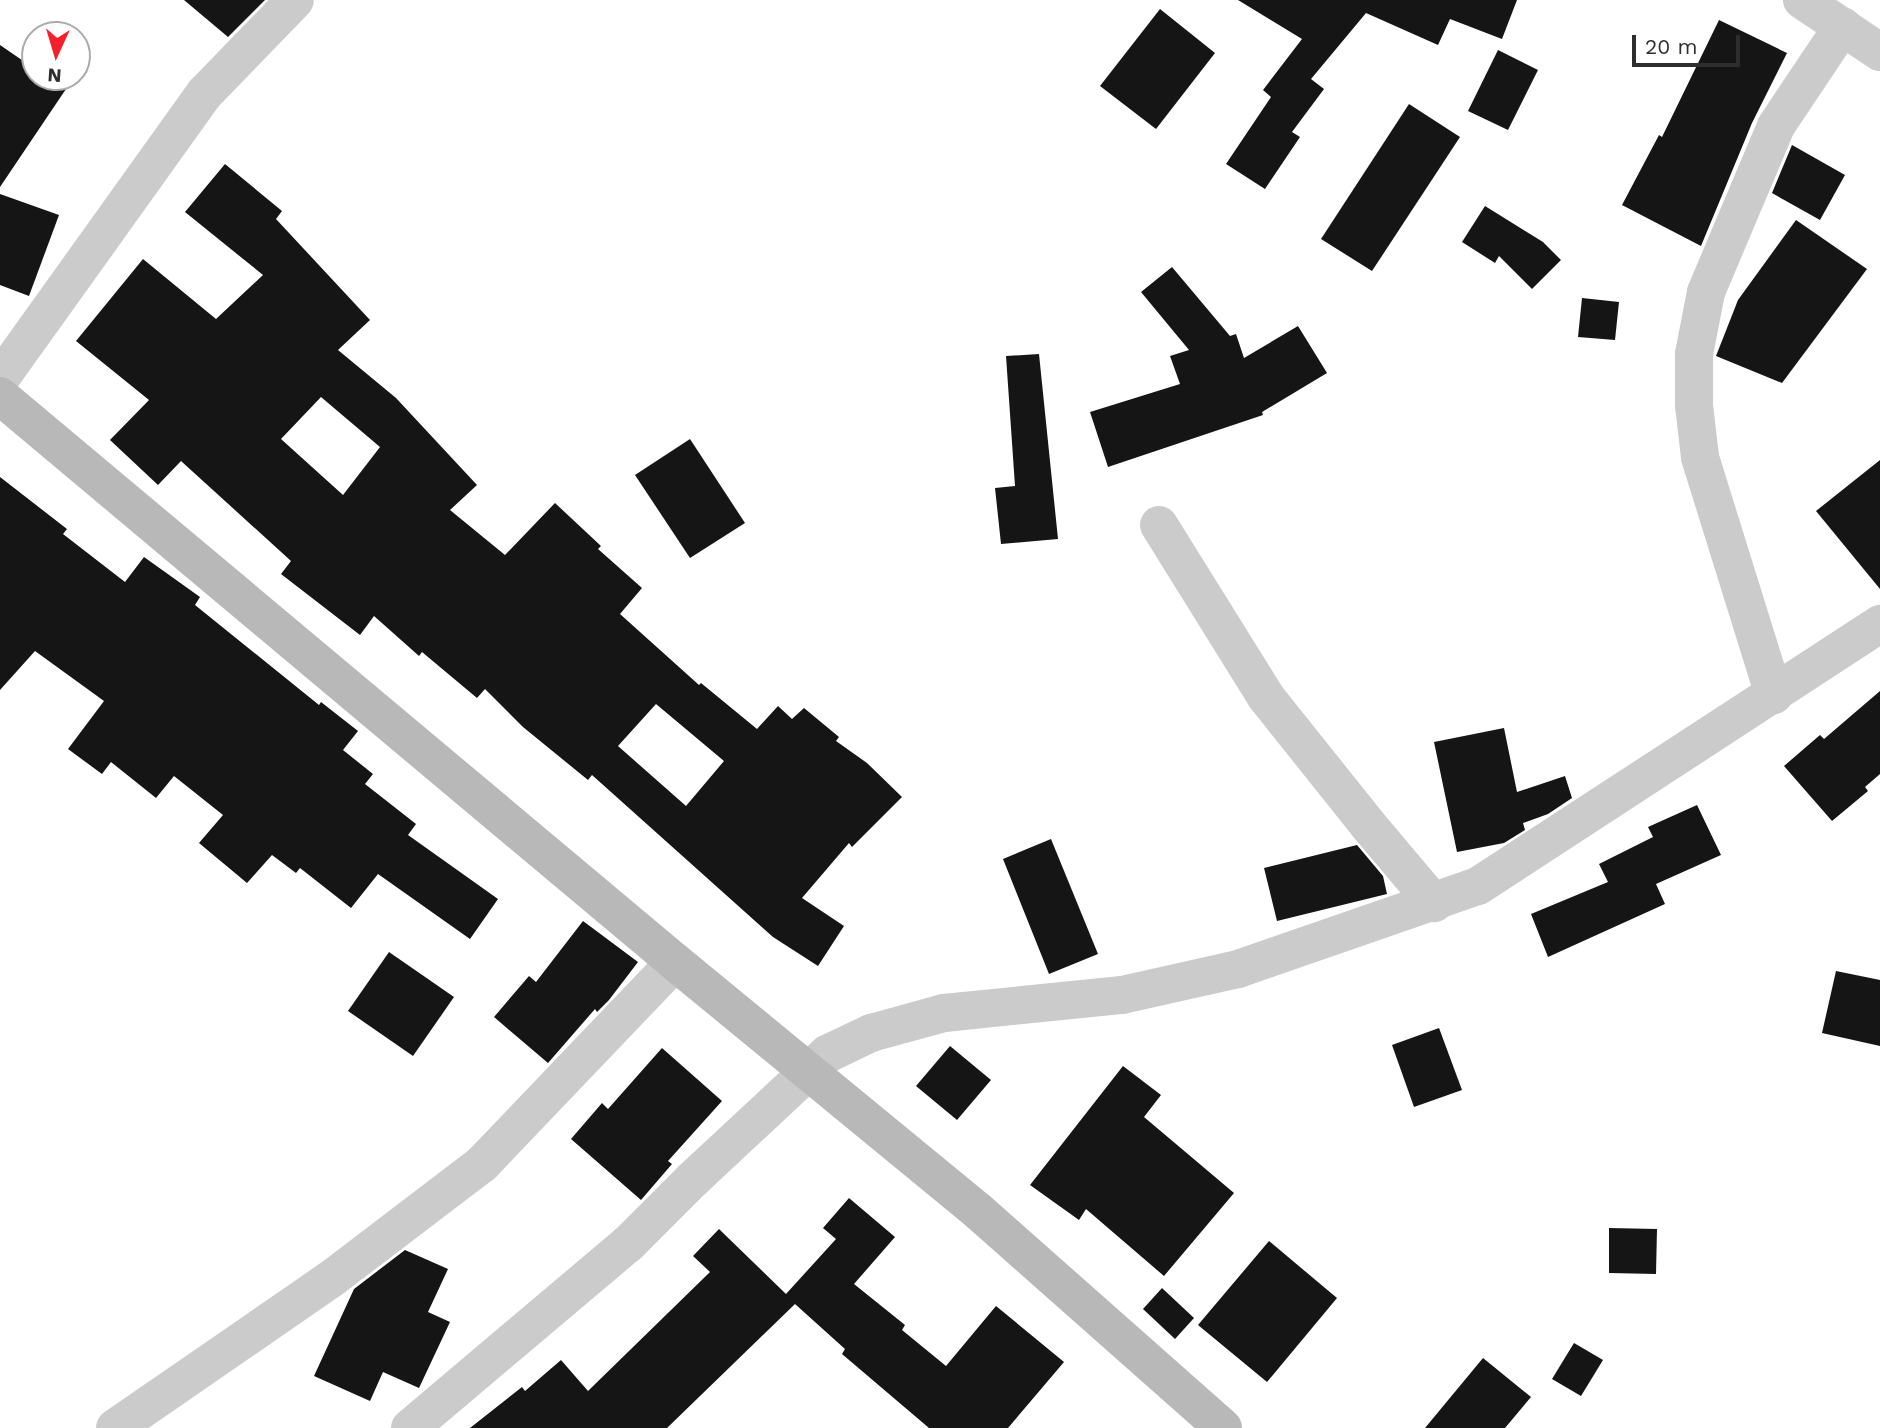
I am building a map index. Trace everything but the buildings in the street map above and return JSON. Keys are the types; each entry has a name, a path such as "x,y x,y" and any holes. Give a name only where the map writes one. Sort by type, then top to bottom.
{"street":[{"path":"0,379 205,93 295,0"},
{"path":"1802,0 1880,52"},
{"path":"1774,695 1700,457 1694,405 1693,354 1706,292 1776,125 1843,26"},
{"path":"0,396 675,962 988,1220 1223,1428"},
{"path":"1159,525 1266,697 1368,826 1434,903"},
{"path":"410,1428 628,1244 827,1054 871,1033 944,1013 1058,1004 1122,995 1238,969 1478,886 1880,624"},
{"path":"115,1428 331,1279 482,1164 675,962"}]}
